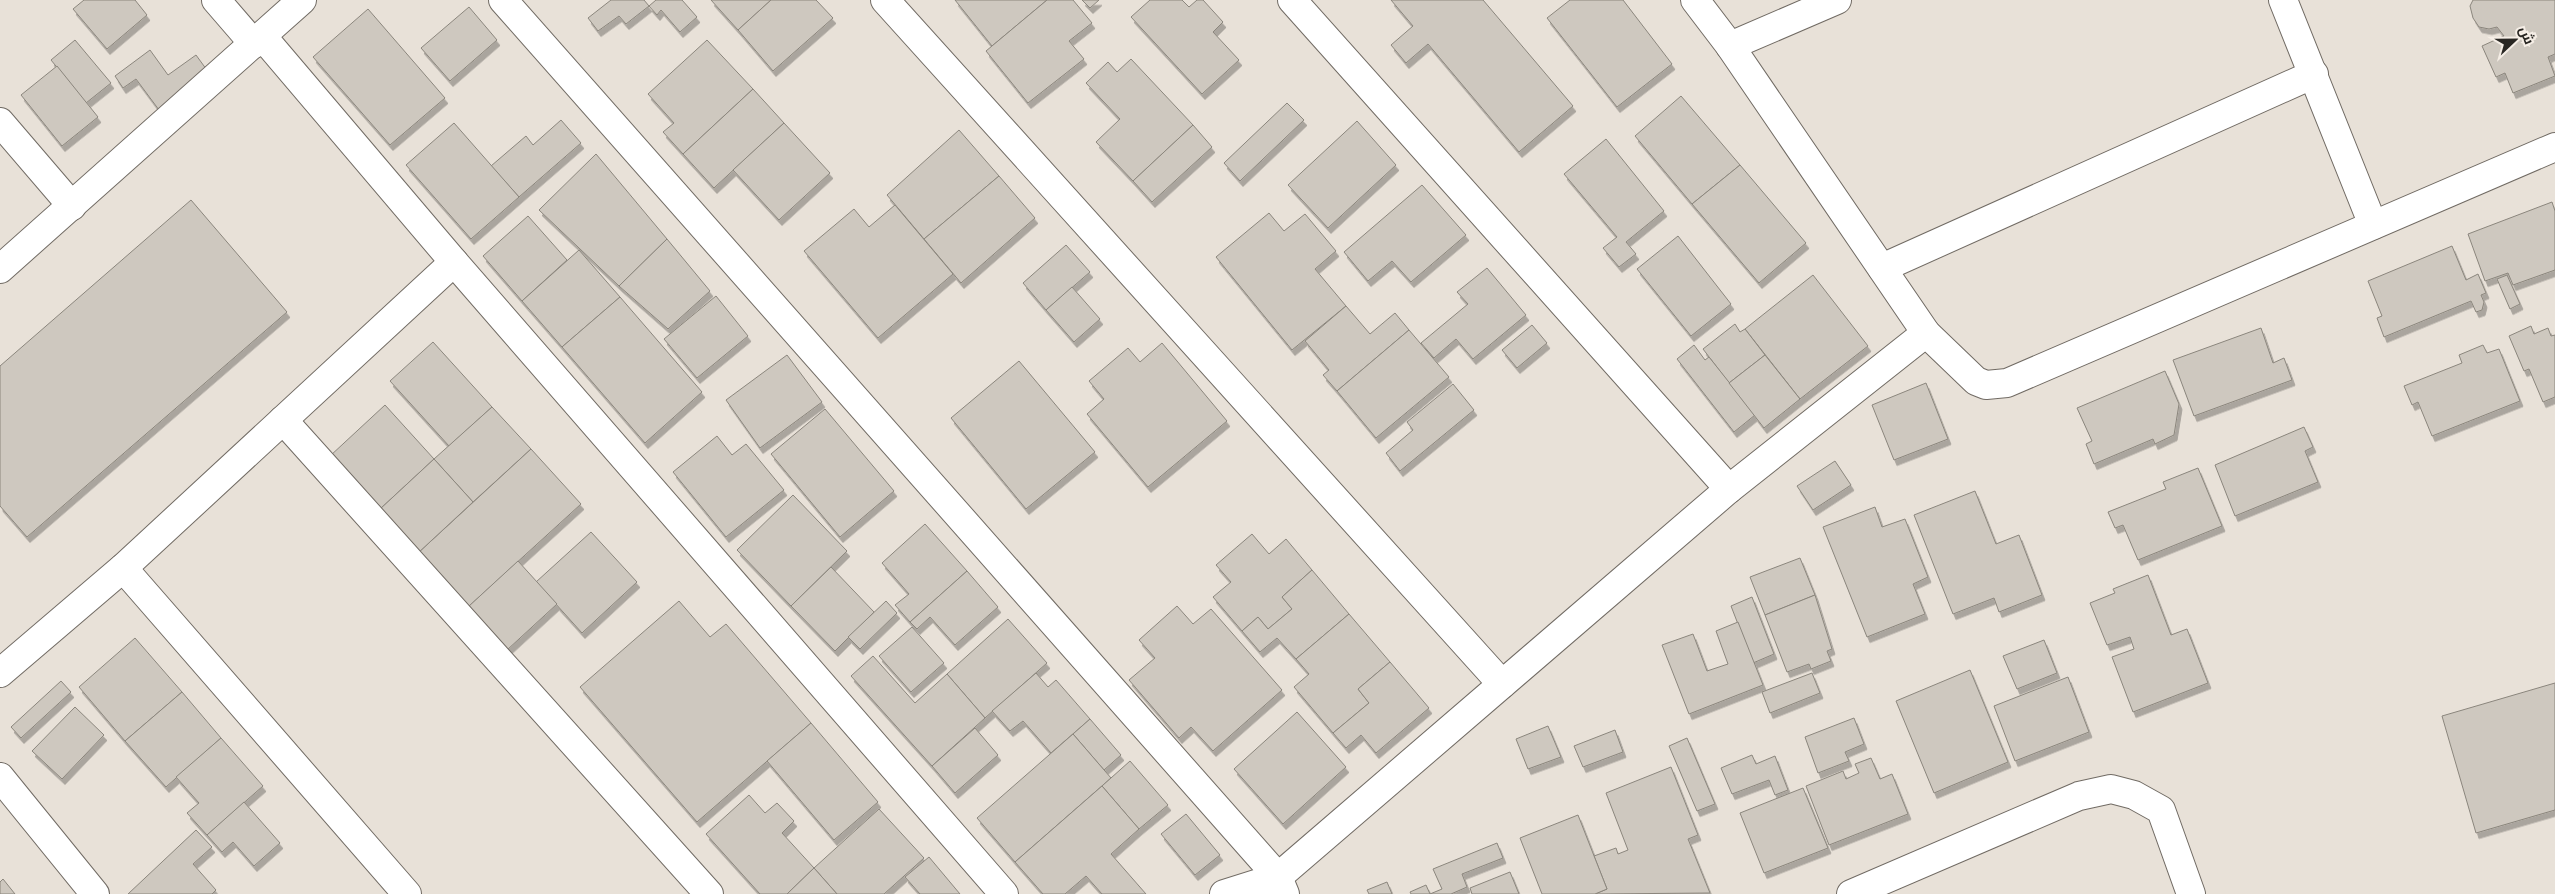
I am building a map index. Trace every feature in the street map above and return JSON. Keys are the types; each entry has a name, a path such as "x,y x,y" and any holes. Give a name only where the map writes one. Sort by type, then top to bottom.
{"street":[{"path":"216,0 258,40 454,262 1004,894"},
{"path":"0,269 302,0"},
{"path":"503,0 1282,886"},
{"path":"884,0 1502,684"},
{"path":"1292,0 1729,489"},
{"path":"1695,0 1730,46 1926,333 1976,381 1986,385 2007,382 2555,147"},
{"path":"1730,46 1837,0"},
{"path":"2283,0 2373,225"},
{"path":"1882,268 2314,74"},
{"path":"0,122 72,206"},
{"path":"0,673 123,568 454,262"},
{"path":"1224,894 1282,886 1502,684 1729,489 1926,333"},
{"path":"283,420 709,894"},
{"path":"123,568 407,894"},
{"path":"0,777 95,894"},
{"path":"1850,894 2079,796 2111,789 2134,794 2161,810 2191,894"}],"building":[{"path":"84,0 135,0 147,15 107,49 73,9"},
{"path":"611,0 644,0 649,6 626,24 619,16 598,31 588,18"},
{"path":"656,0 682,0 697,17 680,32 661,10 657,15 649,6"},
{"path":"711,0 771,0 738,30"},
{"path":"771,0 816,0 833,18 773,71 738,30"},
{"path":"955,0 1047,0 992,46"},
{"path":"1047,0 1073,0 1092,23 1069,41 1084,59 1028,103 986,51"},
{"path":"1082,0 1099,0 1090,8"},
{"path":"1150,0 1182,0 1189,7 1197,0 1203,0 1223,22 1213,32 1239,60 1202,94 1131,17"},
{"path":"1391,0 1483,0 1573,106 1519,152 1428,44 1406,63 1391,45 1413,26"},
{"path":"1570,0 1623,0 1672,64 1617,107 1547,18"},
{"path":"2473,0 2555,0 2555,54 2548,57 2555,76 2513,93 2505,73 2496,77 2482,46 2504,36 2497,27 2489,29 2479,27 2473,18 2470,6"},
{"path":"469,7 497,40 450,81 421,48"},
{"path":"368,9 445,98 390,145 313,57"},
{"path":"75,40 111,83 86,103 51,60"},
{"path":"707,40 753,89 683,154 663,132 674,123 648,94"},
{"path":"150,50 168,75 196,55 212,77 162,114 136,79 123,88 115,76"},
{"path":"1131,59 1193,125 1133,181 1096,142 1120,119 1086,83 1108,62 1117,72"},
{"path":"57,66 98,117 62,146 21,95"},
{"path":"753,89 784,123 714,188 683,154"},
{"path":"1681,96 1740,165 1692,204 1635,136"},
{"path":"1287,103 1304,120 1240,181 1224,163"},
{"path":"561,120 581,143 519,197 491,166 526,136 533,145"},
{"path":"1357,121 1396,165 1328,228 1288,185"},
{"path":"454,123 519,197 471,239 406,165"},
{"path":"784,123 830,173 779,220 733,170"},
{"path":"1193,125 1212,147 1152,202 1133,181"},
{"path":"959,130 999,176 924,239 887,195"},
{"path":"1606,139 1664,211 1626,242 1636,254 1619,267 1603,248 1617,237 1564,174"},
{"path":"596,154 667,239 619,286 539,210"},
{"path":"1740,165 1806,243 1759,283 1692,204"},
{"path":"999,176 1035,218 961,283 924,239"},
{"path":"1422,185 1466,235 1411,282 1392,261 1368,281 1344,252"},
{"path":"191,200 287,312 27,537 0,506 0,366"},
{"path":"2552,202 2555,211 2555,270 2513,285 2508,273 2485,281 2468,234"},
{"path":"895,205 953,274 878,338 804,251 854,209 869,227"},
{"path":"1269,213 1284,231 1305,214 1336,251 1315,269 1346,306 1292,350 1216,257"},
{"path":"528,216 567,260 522,301 483,256"},
{"path":"1678,236 1731,304 1691,336 1637,269"},
{"path":"667,239 710,291 668,329 619,286"},
{"path":"1066,245 1090,272 1046,310 1023,283"},
{"path":"2452,246 2466,280 2478,274 2486,293 2481,295 2484,302 2482,310 2476,312 2471,301 2384,337 2377,318 2382,316 2368,281"},
{"path":"579,250 620,297 562,347 522,301"},
{"path":"1487,268 1526,315 1473,359 1456,339 1434,358 1421,343 1468,304 1457,292"},
{"path":"1813,275 1868,346 1800,399 1745,329"},
{"path":"2507,275 2520,304 2510,309 2497,279"},
{"path":"1072,287 1100,319 1074,342 1046,310"},
{"path":"716,296 748,336 697,378 664,339"},
{"path":"620,297 702,392 645,443 562,347"},
{"path":"1346,306 1370,334 1395,313 1409,330 1337,391 1323,375 1329,370 1305,341"},
{"path":"1735,324 1740,332 1745,329 1765,355 1729,383 1703,349"},
{"path":"1532,325 1547,343 1517,368 1502,350"},
{"path":"2531,326 2534,334 2548,328 2551,336 2555,335 2555,397 2543,402 2529,369 2524,371 2509,336"},
{"path":"2261,328 2273,363 2284,358 2292,380 2194,416 2173,360"},
{"path":"1409,330 1449,377 1376,438 1337,391"},
{"path":"433,342 492,407 449,446 390,381"},
{"path":"1162,343 1227,421 1148,487 1087,414 1104,399 1089,381 1128,348 1140,362"},
{"path":"1694,345 1705,360 1709,357 1755,415 1734,432 1677,359"},
{"path":"2483,345 2487,353 2499,349 2520,401 2432,436 2418,402 2412,405 2404,386 2462,363 2459,355"},
{"path":"787,355 822,402 760,448 726,400"},
{"path":"1765,355 1800,399 1764,428 1729,383"},
{"path":"1019,361 1095,452 1026,509 951,418"},
{"path":"2165,371 2179,404 2174,435 2155,444 2153,439 2094,464 2086,444 2092,441 2077,408"},
{"path":"1926,383 1948,439 1894,460 1872,405"},
{"path":"1453,384 1474,410 1400,471 1386,453 1413,430 1407,422"},
{"path":"385,405 434,459 379,510 330,456"},
{"path":"492,407 531,449 473,502 434,459"},
{"path":"825,409 894,491 840,537 771,454"},
{"path":"2304,427 2313,447 2305,451 2318,482 2235,516 2215,465"},
{"path":"717,436 732,455 746,444 784,490 726,537 673,472"},
{"path":"531,449 581,504 468,607 418,553"},
{"path":"434,459 473,502 418,553 379,510"},
{"path":"1835,461 1851,485 1813,510 1797,486"},
{"path":"2198,468 2222,526 2138,560 2123,525 2115,528 2108,512 2166,489 2163,482"},
{"path":"1975,491 1996,544 2019,535 2042,595 1999,612 1994,598 1953,614 1914,515"},
{"path":"793,495 847,551 791,606 737,550"},
{"path":"1875,507 1882,527 1905,519 1928,577 1913,584 1925,614 1867,637 1823,527"},
{"path":"925,524 967,571 910,622 895,605 909,594 882,563"},
{"path":"591,532 637,582 582,633 536,582"},
{"path":"1252,534 1269,554 1286,539 1312,570 1282,597 1292,609 1268,629 1258,617 1242,631 1213,597 1231,582 1216,565"},
{"path":"1800,558 1815,595 1765,615 1750,577"},
{"path":"518,561 557,604 507,650 468,607"},
{"path":"831,567 874,612 835,651 791,606"},
{"path":"1312,570 1349,614 1296,659 1277,638 1260,652 1242,631 1258,617 1268,629 1292,609 1282,597"},
{"path":"967,571 998,607 955,645 930,617 917,629 910,622"},
{"path":"2148,575 2171,635 2187,629 2208,683 2133,712 2112,657 2134,649 2130,637 2107,645 2090,603 2115,593 2113,589"},
{"path":"1815,595 1832,649 1827,651 1831,661 1811,669 1809,664 1787,672 1765,615"},
{"path":"1752,597 1774,654 1753,663 1731,606"},
{"path":"679,601 710,637 726,624 811,723 697,822 580,687"},
{"path":"886,601 897,613 860,649 848,637"},
{"path":"1177,606 1193,624 1211,609 1282,690 1213,751 1191,727 1179,738 1129,680 1155,658 1139,640"},
{"path":"1349,614 1390,662 1358,689 1369,703 1333,733 1294,687 1309,674 1296,659"},
{"path":"1008,619 1047,663 985,718 947,674"},
{"path":"1738,622 1763,685 1689,714 1662,645 1693,634 1707,671 1728,664 1716,631"},
{"path":"912,627 944,663 911,692 879,656"},
{"path":"135,638 182,692 125,741 79,687"},
{"path":"2044,640 2057,673 2017,689 2003,656"},
{"path":"873,656 915,703 947,674 985,718 932,766 851,676"},
{"path":"1390,662 1429,708 1376,753 1361,735 1346,748 1333,733 1369,703 1358,689"},
{"path":"1970,670 2008,762 1934,793 1896,701"},
{"path":"1036,673 1048,687 1056,680 1090,719 1051,753 1023,721 1010,731 992,711"},
{"path":"1812,673 1820,693 1770,713 1762,692"},
{"path":"2068,677 2089,732 2015,761 1994,706"},
{"path":"61,681 71,692 21,738 11,727"},
{"path":"2555,683 2555,810 2476,833 2442,716"},
{"path":"182,692 221,738 166,787 125,741"},
{"path":"75,707 104,735 62,779 32,751"},
{"path":"1297,712 1346,767 1283,824 1234,769"},
{"path":"1854,718 1864,744 1845,752 1849,761 1818,773 1805,737"},
{"path":"1090,719 1121,755 1104,770 1073,734"},
{"path":"811,723 878,802 834,840 767,761"},
{"path":"1548,726 1561,757 1528,769 1516,739"},
{"path":"975,728 998,755 955,793 932,766"},
{"path":"1615,730 1623,752 1583,767 1574,746"},
{"path":"1073,734 1111,778 1015,862 977,818"},
{"path":"221,738 263,786 207,835 187,813 199,803 176,777"},
{"path":"1687,738 1715,804 1697,811 1669,746"},
{"path":"1752,755 1756,764 1775,756 1788,790 1775,795 1769,780 1732,794 1721,768"},
{"path":"1871,758 1880,779 1892,774 1908,814 1829,845 1806,786 1843,771 1846,779 1859,773 1855,764"},
{"path":"1130,761 1168,805 1139,829 1102,786"},
{"path":"1671,767 1698,835 1688,839 1710,893 1595,894 1607,889 1594,856 1616,848 1618,854 1628,850 1606,793"},
{"path":"1102,786 1139,829 1111,854 1146,894 1102,894 1086,876 1065,894 1043,894 1015,862"},
{"path":"1803,788 1828,848 1764,873 1740,813"},
{"path":"749,795 765,813 777,803 794,821 782,833 814,868 787,894 760,894 706,834"},
{"path":"244,802 280,843 254,866 233,842 222,852 207,835"},
{"path":"879,809 924,858 884,894 837,894 814,868"},
{"path":"1186,814 1220,855 1195,875 1161,834"},
{"path":"1578,815 1607,889 1595,894 1542,894 1520,838"},
{"path":"196,830 212,847 193,864 216,890 212,894 128,894"},
{"path":"1497,843 1503,858 1462,874 1467,887 1451,894 1430,894 1442,889 1433,869"},
{"path":"929,857 960,894 920,894 905,877"},
{"path":"814,868 837,894 787,894"},
{"path":"1510,872 1519,894 1472,894 1470,888"},
{"path":"3,879 15,894 0,894 0,882"},
{"path":"1387,882 1392,894 1369,894 1367,890"},
{"path":"1426,885 1430,894 1411,894 1410,892"}]}
